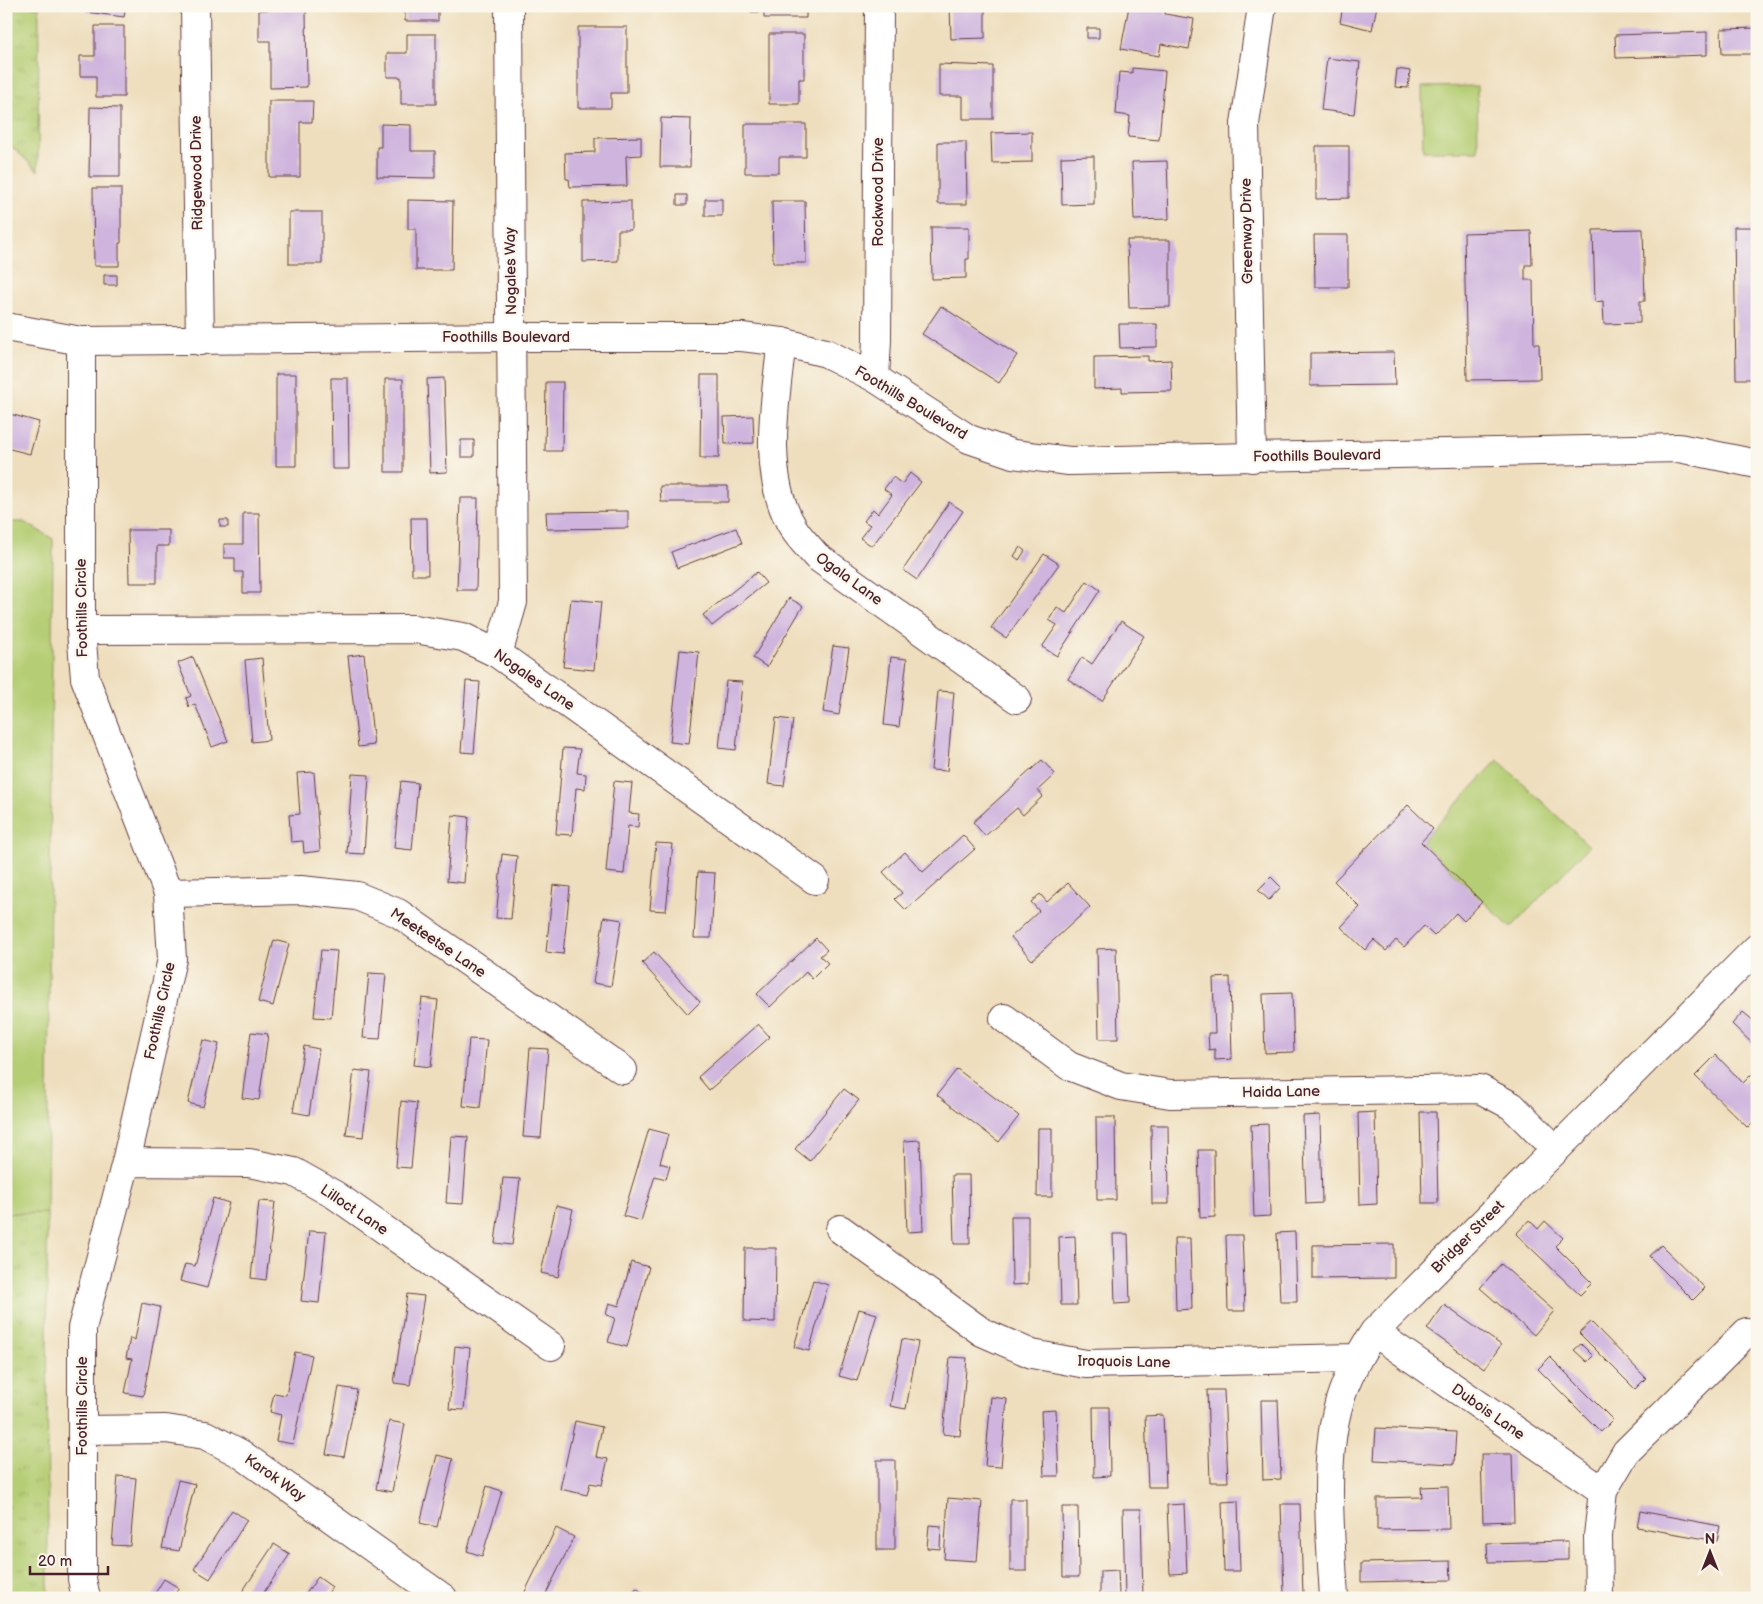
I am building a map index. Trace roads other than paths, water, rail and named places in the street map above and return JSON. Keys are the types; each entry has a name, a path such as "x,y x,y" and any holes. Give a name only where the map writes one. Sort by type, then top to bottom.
{"street":[{"name":"Ridgewood Drive","path":"195,6 200,340"},
{"name":"Nogales Way","path":"498,654 513,602 510,6"},
{"name":"Rockwood Drive","path":"875,378 878,340 879,6"},
{"name":"Greenway Drive","path":"1252,458 1245,124 1262,6"},
{"name":"Foothills Boulevard","path":"6,327 81,341 742,337 782,342 826,354 875,378 969,439 1013,454 1069,461 1679,448 1757,464"},
{"name":"Foothills Circle","path":"81,341 81,630 85,678 168,893 172,959 126,1162 82,1328 82,1579 86,1598"},
{"name":"Ogala Lane","path":"782,342 772,441 778,491 794,529 816,556 1017,699"},
{"name":"Nogales Lane","path":"81,630 414,629 463,637 498,654 815,880"},
{"name":"Meeteetse Lane","path":"168,893 301,890 357,896 398,912 623,1070"},
{"name":"Bridger Street","path":"1334,1598 1329,1476 1337,1411 1356,1358 1374,1332 1757,948"},
{"name":"Haida Lane","path":"1004,1018 1069,1066 1122,1086 1170,1094 1480,1089 1512,1106 1555,1149"},
{"name":"Lilloct Lane","path":"126,1162 249,1163 294,1172 335,1195 551,1346"},
{"name":"Iroquois Lane","path":"840,1229 982,1332 1032,1354 1086,1364 1356,1358"},
{"name":"Dubois Lane","path":"1374,1332 1603,1492"},
{"path":"1599,1598 1598,1536 1603,1492 1626,1452 1747,1332"},
{"name":"Karok Way","path":"82,1430 166,1429 205,1435 241,1454 443,1598"}]}
